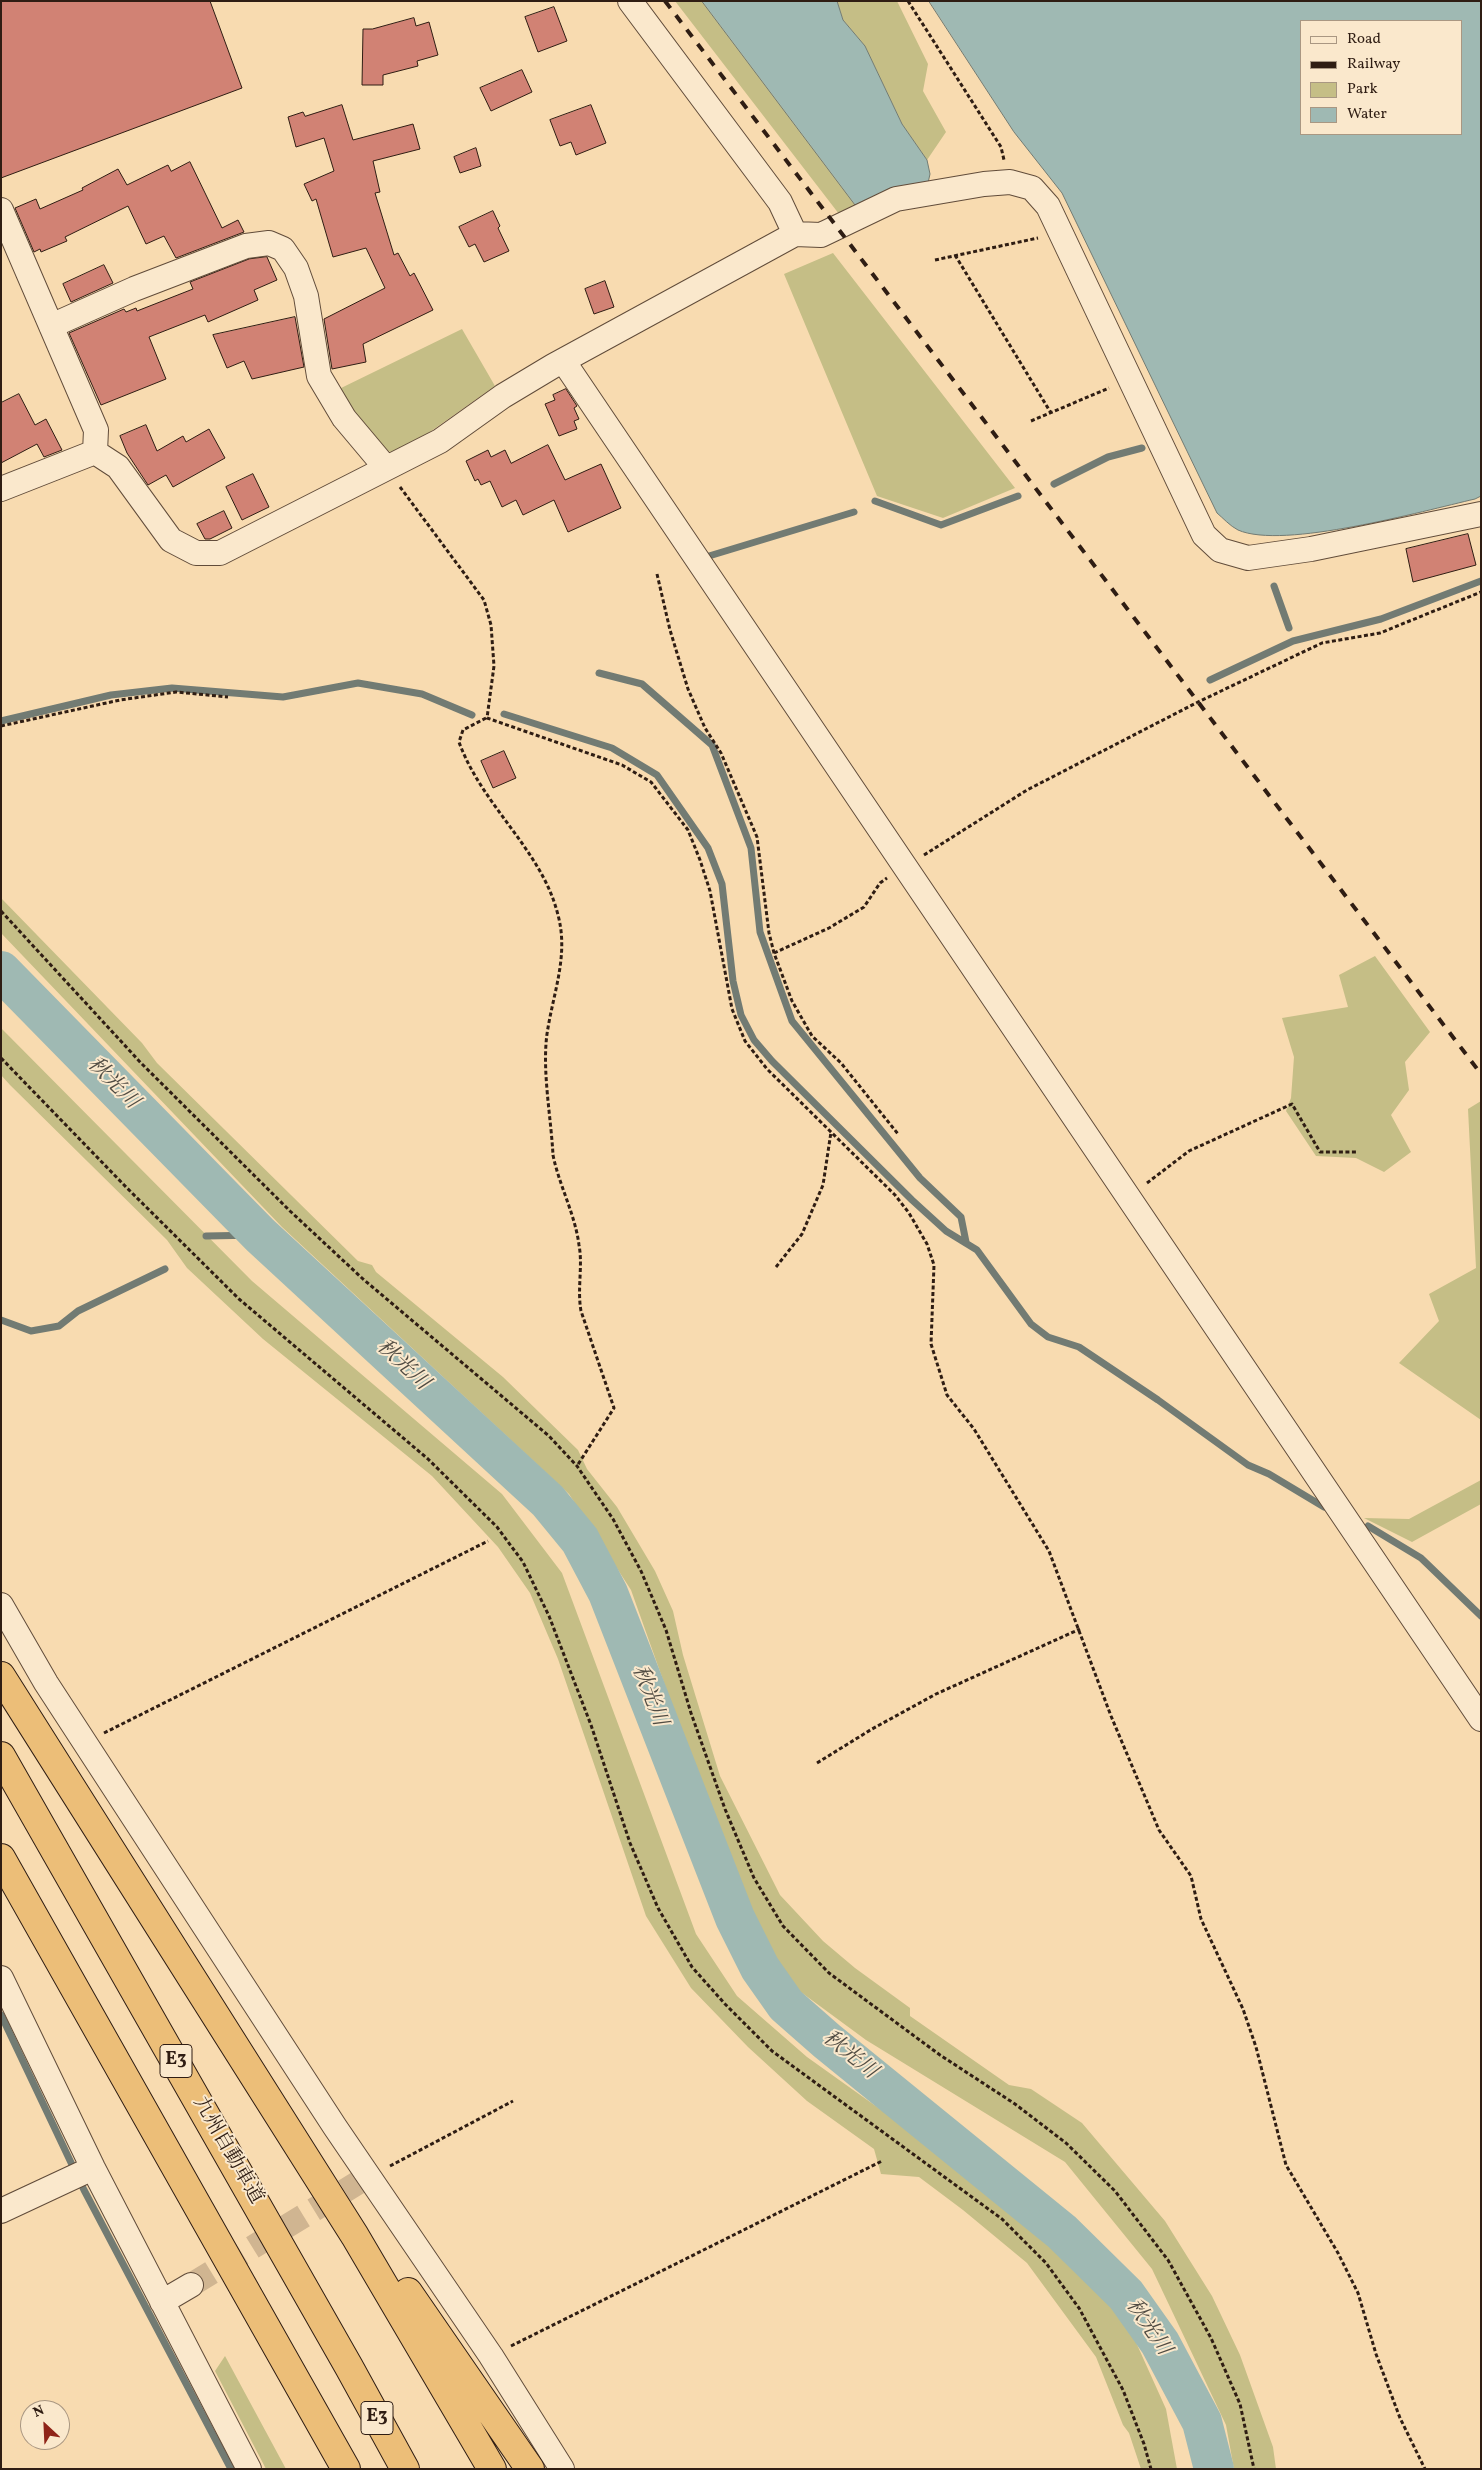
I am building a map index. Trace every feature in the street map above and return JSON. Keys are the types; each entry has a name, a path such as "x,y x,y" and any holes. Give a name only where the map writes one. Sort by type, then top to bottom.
{"highway":[{"path":"1,1676 355,2236 492,2469"},
{"name":"九州自動車道","path":"1,1756 349,2367 405,2469"},
{"name":"E3","path":"1,1858 130,2083 346,2469"},
{"path":"225,2028 530,2469"},
{"path":"130,2083 202,2238 327,2469"},
{"path":"349,2367 414,2469"}],"street":[{"path":"630,1 780,202 795,234"},
{"path":"95,452 118,467 171,540 196,553 220,553 440,441 503,396 795,234 821,235 896,199 984,184 1010,182 1032,188 1048,206 1204,535 1220,550 1248,558 1478,520"},
{"path":"1,210 96,430 95,452"},
{"path":"51,326 134,289 246,246 269,244 283,249 296,268 306,296 319,376 344,418 386,468"},
{"path":"564,362 1481,1719"},
{"path":"1,489 95,452"},
{"path":"1,1606 46,1683 335,2126 365,2179 490,2356 562,2469"},
{"path":"1,1978 93,2168 249,2469"},
{"path":"1,2211 93,2168"},
{"path":"162,2302 191,2285"}],"path":[{"path":"908,1 1001,147 1010,182"},
{"path":"935,260 1061,234"},
{"path":"955,255 1051,412"},
{"path":"1031,421 1129,379"},
{"path":"386,468 484,600 491,625 494,666 486,718"},
{"path":"657,574 670,630 688,689 705,728 721,753 757,837 765,907 774,954 792,1000 812,1036 841,1063 898,1134"},
{"path":"774,954 864,908 880,883 1027,790 1198,702 1322,643 1380,632 1481,592"},
{"path":"1,726 120,700 176,692 228,697"},
{"path":"577,1466 614,1408 581,1311 578,1295 580,1245 556,1171 553,1155 546,1052 547,1034 563,954 563,939 558,914 546,882 477,783 459,742 463,730 486,718 622,765 651,782 688,830 700,860 710,891 732,1009 745,1041 767,1068 895,1195 909,1213 927,1244 934,1265 931,1344 947,1395 974,1429 1049,1551 1080,1629 1111,1716 1159,1830 1191,1876 1201,1920 1242,2009 1256,2047 1286,2165 1338,2253 1358,2293 1400,2418 1425,2469"},
{"path":"1,911 141,1063 290,1211 363,1279 549,1436 577,1466 613,1518 641,1571 666,1630 691,1713 724,1809 754,1878 783,1926 829,1973 940,2055 1015,2104 1066,2143 1115,2191 1168,2260 1211,2338 1240,2404 1254,2469"},
{"path":"1,1058 126,1187 239,1299 428,1459 497,1527 523,1562 549,1616 591,1725 630,1843 658,1908 692,1966 725,2004 772,2050 1002,2219 1046,2263 1080,2308 1123,2390 1144,2444 1151,2469"},
{"path":"1129,1196 1189,1151 1292,1104 1320,1152 1358,1152"},
{"path":"776,1267 802,1234 823,1186 831,1132"},
{"path":"85,1742 488,1541"},
{"path":"817,1762 936,1694 1080,1629"},
{"path":"365,2179 513,2101"},
{"path":"490,2356 882,2161"}],"green space":[{"path":"675,1 702,1 857,207 839,214"},
{"path":"837,1 897,1 928,64 923,91 946,132 927,160 902,124 865,46 843,20"},
{"path":"833,253 1015,488 943,518 877,496 784,274"},
{"path":"462,329 495,386 400,453 385,451 337,390"},
{"path":"1,898 142,1043 157,1063 358,1261 372,1265 376,1272 503,1377 578,1450 587,1469 617,1507 655,1571 673,1611 683,1655 720,1776 780,1895 823,1941 855,1968 910,2008 910,2016 1009,2085 1031,2089 1082,2123 1165,2221 1212,2296 1240,2355 1273,2447 1276,2469 1234,2469 1226,2425 1152,2269 1065,2162 866,2040 794,1987 747,1916 631,1590 569,1494 282,1227 1,933"},
{"path":"1375,956 1430,1032 1405,1062 1409,1090 1391,1115 1411,1152 1384,1172 1356,1158 1316,1156 1286,1111 1291,1098 1294,1057 1282,1018 1348,1007 1339,975"},
{"path":"1,1028 252,1281 502,1494 562,1573 696,1934 737,1996 807,2057 1041,2224 1121,2309 1166,2409 1177,2469 1141,2469 1129,2433 1123,2425 1096,2357 1027,2263 963,2210 919,2177 881,2174 874,2149 807,2101 748,2047 691,1988 646,1916 558,1659 530,1593 498,1547 432,1476 263,1339 187,1268 167,1240 10,1085 1,1075"},
{"path":"1481,1101 1481,1420 1399,1363 1439,1321 1429,1294 1476,1268 1468,1109"},
{"path":"1481,1480 1481,1504 1412,1542 1364,1518 1409,1519"},
{"path":"225,2356 286,2469 266,2469 215,2371"}],"water":[{"path":"702,1 837,1 843,20 865,46 902,124 927,160 930,174 928,183 857,207"},
{"path":"929,1 1481,1 1481,496 1389,519 1319,532 1259,535 1238,530 1232,526 1217,513 1062,193 1014,132"}],"building":[{"path":"1,1 210,1 242,88 1,178"},
{"path":"554,7 567,41 538,52 525,17"},
{"path":"414,18 416,26 429,22 438,55 417,61 418,66 383,75 383,85 362,85 363,29 372,29"},
{"path":"522,70 532,92 491,111 480,88"},
{"path":"342,105 353,140 413,124 420,149 373,161 380,192 375,193 394,255 398,253 410,276 414,273 433,310 363,344 366,362 332,369 324,319 385,288 366,248 333,257 316,199 312,201 304,184 334,171 324,138 296,147 288,117 303,112 305,116"},
{"path":"591,105 606,143 576,155 571,142 560,146 550,120"},
{"path":"476,148 481,166 460,173 454,157"},
{"path":"190,162 222,228 238,220 244,232 176,258 164,236 146,244 128,206 65,237 67,241 41,252 40,249 34,252 15,208 36,199 40,209 83,190 82,188 118,169 127,185 168,165 171,171"},
{"path":"493,211 500,226 498,228 509,251 484,262 475,244 469,247 459,227"},
{"path":"267,257 277,280 254,290 258,300 208,322 205,315 149,337 166,379 101,405 69,333 124,309 126,312 136,308 137,311 193,289 190,282 249,259"},
{"path":"104,265 113,283 71,302 63,284"},
{"path":"605,281 614,307 594,314 585,289"},
{"path":"295,317 304,367 252,379 244,361 227,368 213,335"},
{"path":"566,389 577,406 574,408 579,419 574,421 577,429 559,436 545,404 555,400 553,395"},
{"path":"19,394 35,425 46,419 62,450 44,457 37,444 1,463 1,403"},
{"path":"146,425 157,451 183,436 186,442 209,429 225,458 173,487 166,475 148,485 127,453 120,436"},
{"path":"548,445 565,480 601,464 621,508 568,532 554,500 523,515 516,500 502,507 490,481 481,485 478,479 475,481 466,461 488,450 491,457 505,450 511,463"},
{"path":"253,474 269,507 242,520 226,487"},
{"path":"224,511 232,528 210,539 205,539 197,524"},
{"path":"1468,534 1476,565 1413,582 1406,549"},
{"path":"504,751 516,778 493,788 481,761"}],"waterway":[{"path":"1054,484 1108,457 1142,448"},
{"path":"875,501 941,525 1018,496"},
{"path":"709,556 854,512"},
{"path":"1210,680 1293,641 1381,619 1481,581"},
{"path":"1274,586 1289,628"},
{"path":"599,673 642,684 712,745 751,848 760,932 792,1021 920,1178 961,1217 966,1242"},
{"path":"1,721 111,695 172,688 283,697 358,683 422,694 472,715"},
{"path":"504,714 612,748 657,775 708,848 722,884 733,981 741,1015 754,1040 772,1061 912,1200 946,1231 977,1250 1031,1324 1048,1337 1079,1347 1158,1400 1248,1465 1269,1474 1324,1507"},
{"name":"秋光川","path":"1,971 260,1235 548,1501 580,1540 608,1593 735,1918 760,1968 786,2005 827,2041 1062,2232 1126,2295 1160,2343 1202,2422 1214,2469"},
{"path":"206,1236 260,1235"},
{"path":"1,1320 31,1331 59,1326 78,1311 165,1269"},
{"path":"1368,1526 1421,1558 1481,1616"},
{"path":"1,2015 84,2190 231,2469"}],"tunnel":[{"path":"191,2285 359,2182"}],"railway":[{"path":"665,1 1481,1074"}]}
